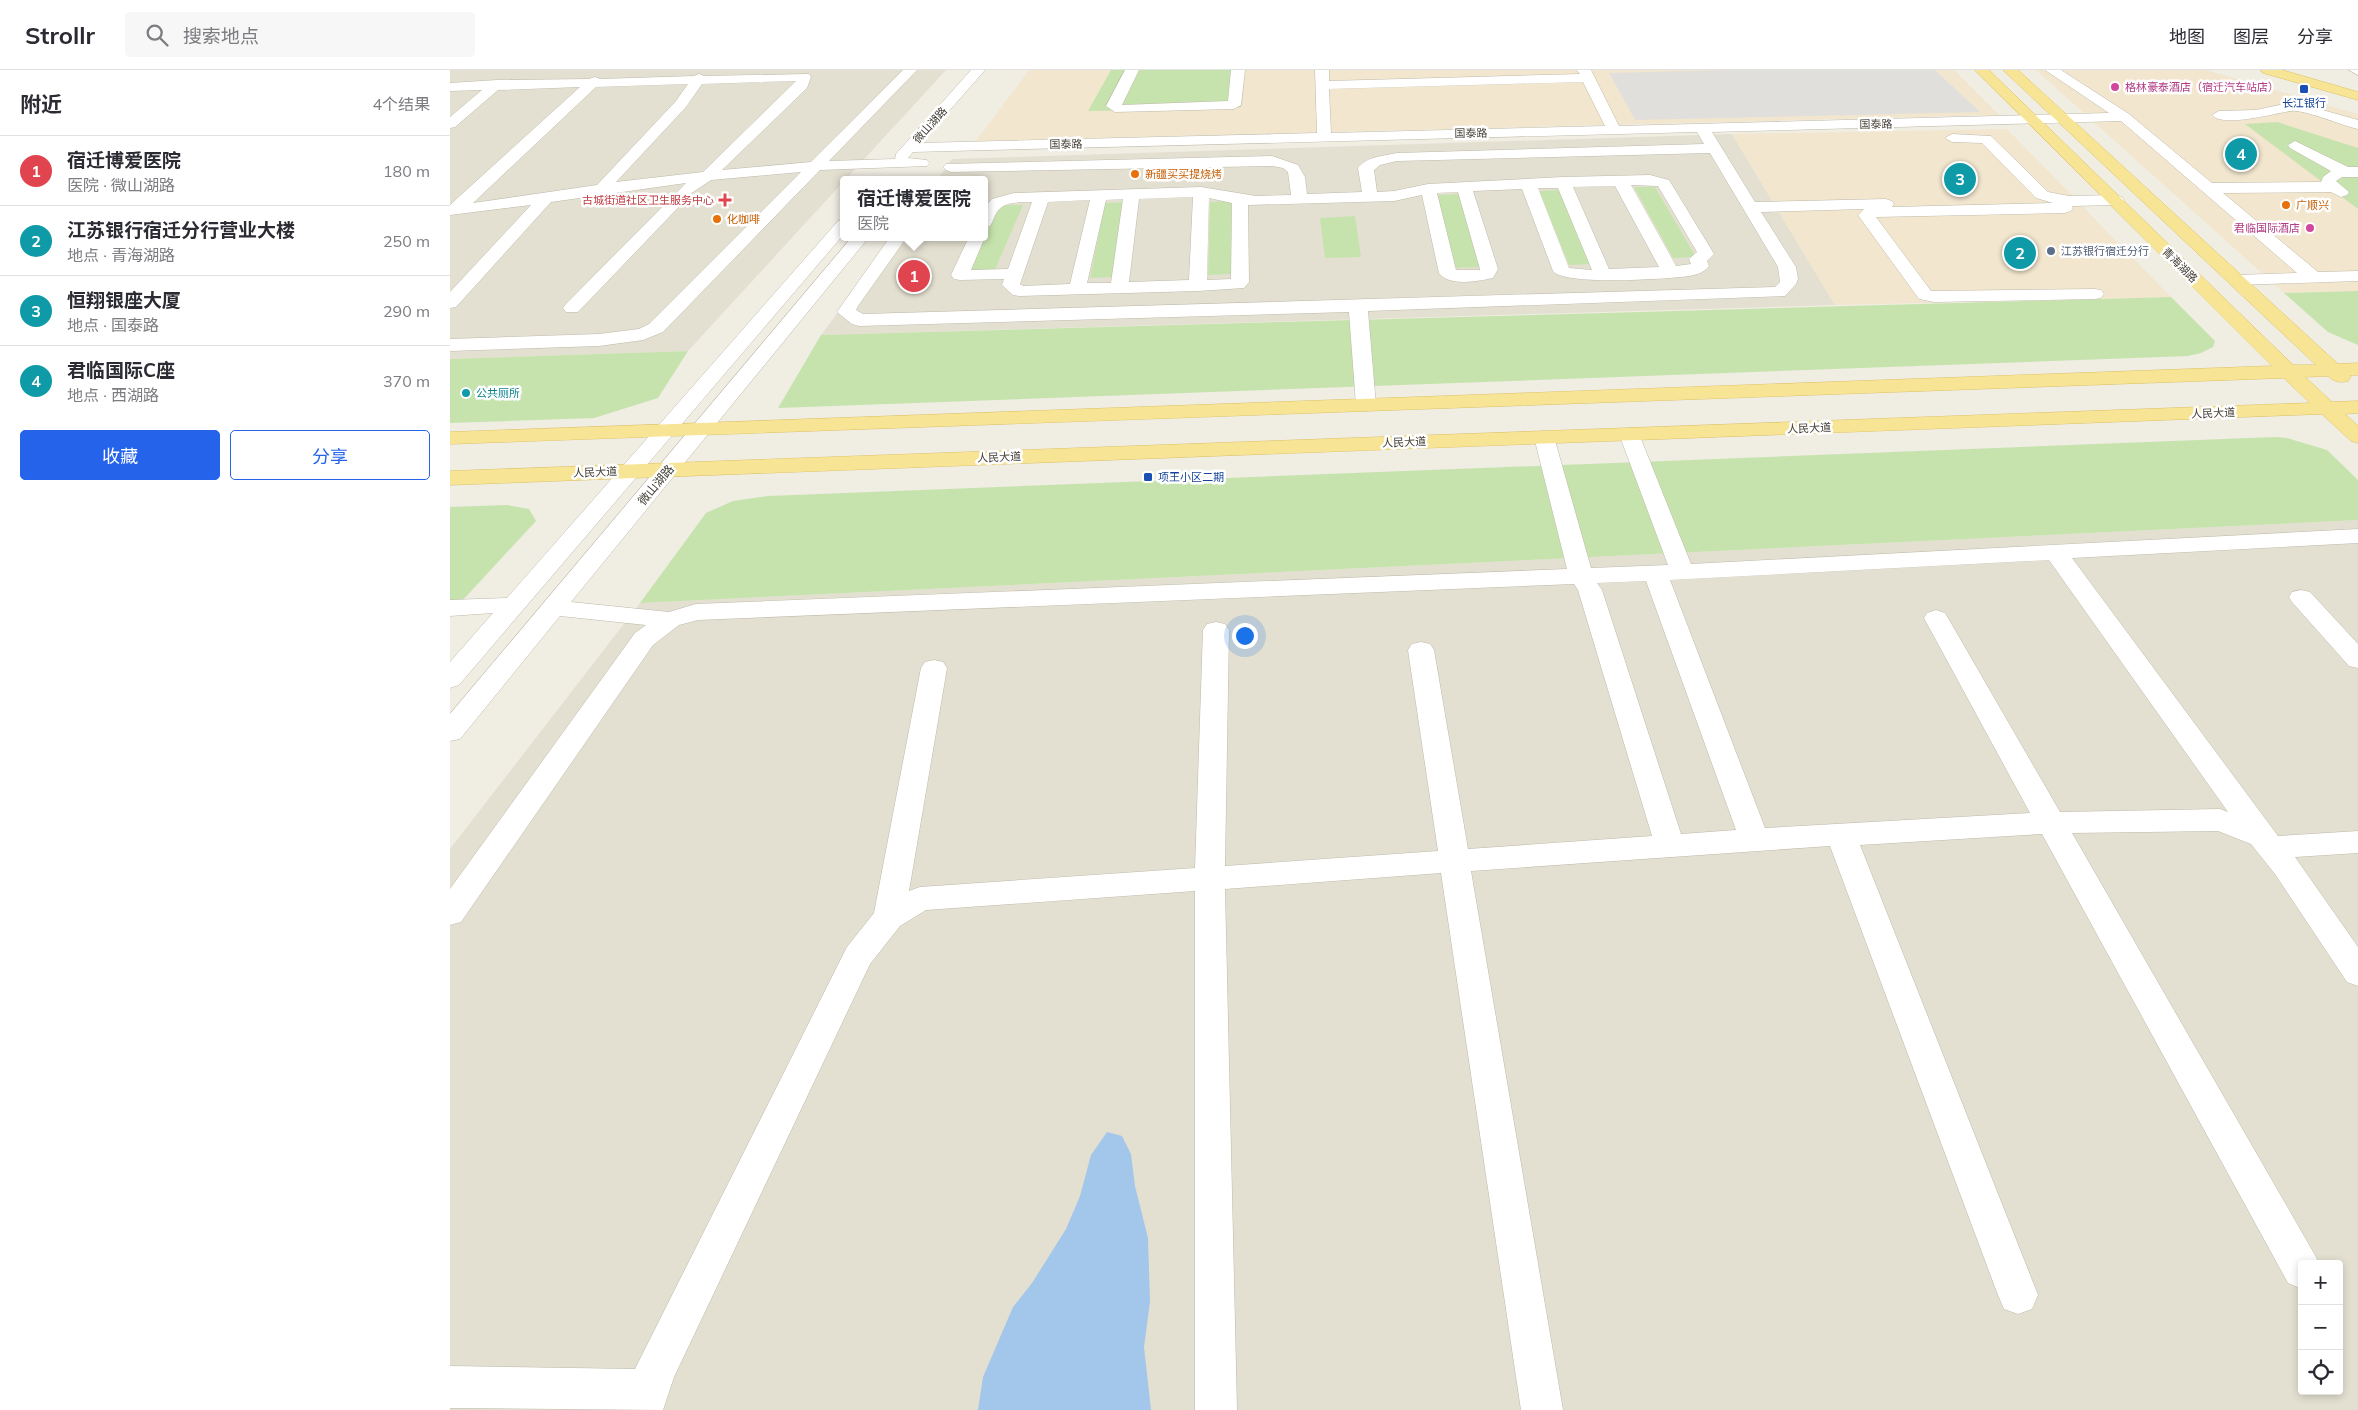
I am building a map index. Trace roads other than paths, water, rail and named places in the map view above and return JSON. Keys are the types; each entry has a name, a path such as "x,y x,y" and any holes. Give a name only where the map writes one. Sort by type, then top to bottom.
{"main road":[{"name":"青海湖路","path":"1982,70 2120,204 2288,372 2358,437"},
{"path":"2010,70 2358,392"},
{"path":"2268,70 2358,96"},
{"path":"450,438 2358,369"},
{"name":"人民大道","path":"450,478 2358,407"}],"street":[{"path":"548,82 562,70"},
{"path":"450,345 598,340 643,334 656,328 910,70"},
{"name":"微山湖路","path":"885,176 978,70"},
{"path":"1132,70 1113,106 1120,109 1234,105 1238,70"},
{"path":"1322,70 1324,137"},
{"path":"2052,70 2124,117 2314,278"},
{"path":"451,87 595,81 647,75 698,78 744,74 808,75 802,85 706,176 687,189 572,308"},
{"path":"1322,85 1445,76 1586,74 1614,130"},
{"path":"451,87 466,76"},
{"path":"600,190 681,104 698,78"},
{"path":"454,209 595,81"},
{"path":"450,124 497,84"},
{"path":"2219,115 2256,114 2294,106 2358,125"},
{"name":"国泰路","path":"909,148 928,155 1094,144 1614,130 1714,140 1831,125 2124,117"},
{"path":"1831,125 1844,139"},
{"path":"1578,131 1586,149"},
{"name":"微山湖路","path":"911,176 946,134"},
{"path":"1941,138 1986,138 2042,195 2047,197 2059,200 2120,204"},
{"path":"896,241 848,306 846,312 850,316 859,320 1779,292 1788,286 1790,277 1714,140 1530,152 1411,156 1375,162 1370,165 1365,171 1370,197"},
{"path":"1090,163 1094,144"},
{"path":"2295,145 2351,172"},
{"path":"1363,153 1586,149"},
{"path":"454,209 545,199 706,176 815,166 897,162 928,155 945,161 948,171 1090,163 1298,155"},
{"path":"1090,163 1272,160 1290,164 1297,172 1299,199"},
{"path":"2347,195 2333,187 2328,180 2331,176 2351,172"},
{"path":"1620,180 1670,272"},
{"path":"988,214 992,206 1002,200 1042,197 1201,192 1240,200 1299,199 1394,196 1428,188 1563,182 1650,180 1664,183 1705,252 1705,254 1698,258 1700,266 1696,270 1603,275 1576,275 1562,270 1528,184"},
{"path":"1563,182 1603,275"},
{"path":"1428,188 1448,273 1457,276 1483,275 1487,274 1489,269 1464,187"},
{"path":"2209,188 2333,187"},
{"path":"1198,286 1201,192"},
{"path":"1119,288 1132,194"},
{"path":"1077,290 1099,196"},
{"path":"1042,197 1011,285 1014,289 1077,290 1234,285 1240,282 1240,200"},
{"path":"450,303 545,199"},
{"path":"1750,207 1992,202"},
{"path":"2095,294 1934,297 1925,295 1866,215 1871,212 2120,204"},
{"path":"450,679 840,229"},
{"name":"微山湖路","path":"450,732 858,241"},
{"path":"976,241 960,275 1015,274"},
{"path":"2237,280 2358,276"},
{"path":"1358,306 1366,405"},
{"path":"1629,434 1682,572"},
{"path":"1544,437 1582,576 1590,590 1670,846"},
{"path":"450,913 644,639 670,620 696,612 1682,572 2358,536"},
{"path":"2055,552 2265,842 2286,866 2358,973"},
{"path":"1655,573 1755,841"},
{"path":"2301,597 2358,660"},
{"path":"450,608 514,605"},
{"path":"553,608 670,620"},
{"path":"1936,618 2298,1263"},
{"path":"1216,630 1210,879 1216,1410"},
{"path":"1421,650 1542,1410"},
{"path":"889,916 934,668"},
{"path":"450,1387 646,1400 655,1371 858,956 889,916 920,899 1670,846 2052,823 2220,820 2265,842 2358,842"},
{"path":"1841,835 2018,1295"}],"water":[{"path":"1107,1132 1122,1136 1131,1154 1135,1186 1148,1238 1150,1302 1144,1347 1151,1410 978,1410 983,1377 1013,1307 1032,1283 1066,1229 1080,1196 1091,1155"}],"place":[{"name":"格林豪泰酒店（宿迁汽车站店）","path":"2115,87"},
{"name":"长江银行","path":"2304,89"},
{"name":"君临国际C座","path":"2241,154"},
{"name":"新疆买买提烧烤","path":"1135,174"},
{"name":"恒翔银座大厦","path":"1960,179"},
{"name":"古城街道社区卫生服务中心","path":"725,200"},
{"name":"广顺兴","path":"2286,205"},
{"name":"化咖啡","path":"717,219"},
{"name":"君临国际酒店","path":"2310,228"},
{"name":"江苏银行宿迁分行","path":"2051,251"},
{"name":"江苏银行宿迁分行营业大楼","path":"2020,253"},
{"name":"宿迁博爱医院","path":"914,276"},
{"name":"公共厕所","path":"466,393"},
{"name":"项王小区二期","path":"1148,477"}]}
